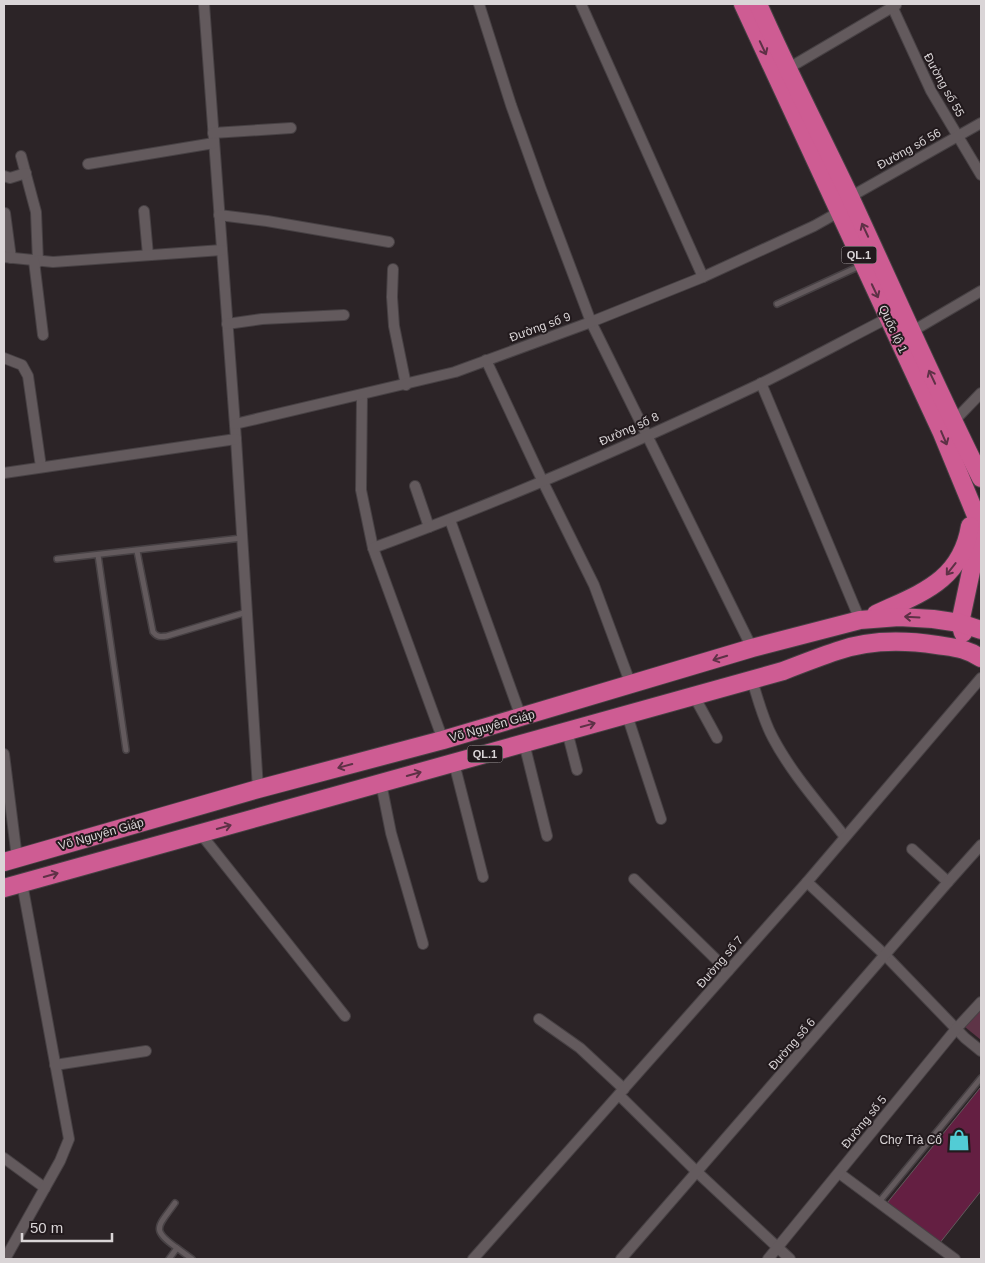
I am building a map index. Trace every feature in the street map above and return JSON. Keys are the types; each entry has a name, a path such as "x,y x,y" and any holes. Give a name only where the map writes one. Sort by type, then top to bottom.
{"highway":[{"name":"Quốc lộ 1","path":"743,4 942,433 977,518 977,543 960,623 974,654"},
{"name":"Quốc lộ 1","path":"758,4 981,478"},
{"path":"863,620 918,594 950,572 969,534 973,508"},
{"name":"Võ Nguyên Giáp","path":"10,860 258,789 443,740 752,648 863,620 899,616 960,623 981,630"},
{"path":"974,654 981,639"},
{"name":"Võ Nguyên Giáp","path":"4,888 752,680 783,671 839,650 876,643 902,642 927,644 974,654"}],"street":[{"path":"204,4 235,424 258,789"},
{"path":"479,4 524,142 591,322 752,648"},
{"path":"581,4 703,277"},
{"path":"787,69 894,5"},
{"name":"Đường số 55","path":"894,5 924,78 981,175"},
{"name":"Đường số 56","path":"850,197 981,123"},
{"path":"88,164 213,138 291,128"},
{"path":"21,156 36,212 36,262 43,335"},
{"path":"4,176 10,178 26,173"},
{"path":"144,211 148,255"},
{"name":"Đường số 9","path":"235,424 455,372 591,322 703,277 814,226 839,212"},
{"path":"5,213 7,258 53,262 222,250"},
{"path":"219,215 267,221 389,242"},
{"path":"393,269 394,326 406,385"},
{"path":"912,332 981,291"},
{"path":"227,324 344,315"},
{"name":"Đường số 8","path":"373,548 450,520 543,482 761,383 888,318"},
{"path":"4,358 22,366 28,376 41,468"},
{"path":"486,360 594,585 631,685"},
{"path":"761,383 863,620"},
{"path":"953,422 981,393"},
{"path":"362,395 361,490 373,548 443,740"},
{"path":"4,476 41,468 236,439"},
{"path":"415,486 429,528"},
{"path":"450,520 521,717"},
{"name":"Đường số 7","path":"473,1259 807,882 981,678"},
{"path":"752,680 765,721 777,744 805,786 845,837"},
{"path":"694,696 717,738"},
{"path":"627,715 661,819"},
{"path":"567,731 577,770"},
{"path":"524,743 547,836"},
{"path":"4,754 10,860"},
{"path":"454,763 483,877"},
{"path":"381,783 391,833 423,944"},
{"path":"200,833 345,1016"},
{"name":"Đường số 6","path":"621,1259 981,845"},
{"path":"912,849 948,882"},
{"path":"634,879 728,971"},
{"path":"807,882 885,956 956,1029 981,1051"},
{"path":"5,1259 45,1188 69,1139 22,883"},
{"name":"Đường số 5","path":"768,1259 956,1029 981,1002"},
{"path":"539,1019 580,1048 697,1172 790,1259"},
{"path":"56,1065 146,1051"},
{"path":"4,1158 45,1188"},
{"path":"839,1173 955,1259"}],"lane":[{"path":"778,304 863,264"},
{"path":"57,559 242,538"},
{"path":"136,550 155,635 159,637 167,636 247,612"},
{"path":"98,555 126,750"},
{"path":"878,1202 981,1078"},
{"path":"175,1203 159,1226 159,1232 163,1239 192,1259"},
{"path":"169,1259 177,1248"}],"shaded area":[{"path":"981,1009 981,1040 965,1027"}],"building":[{"name":"Chợ Trà Cổ","path":"980,1088 981,1191 939,1244 887,1203"}],"place":[{"name":"Chợ Trà Cổ","path":"959,1140"}]}
